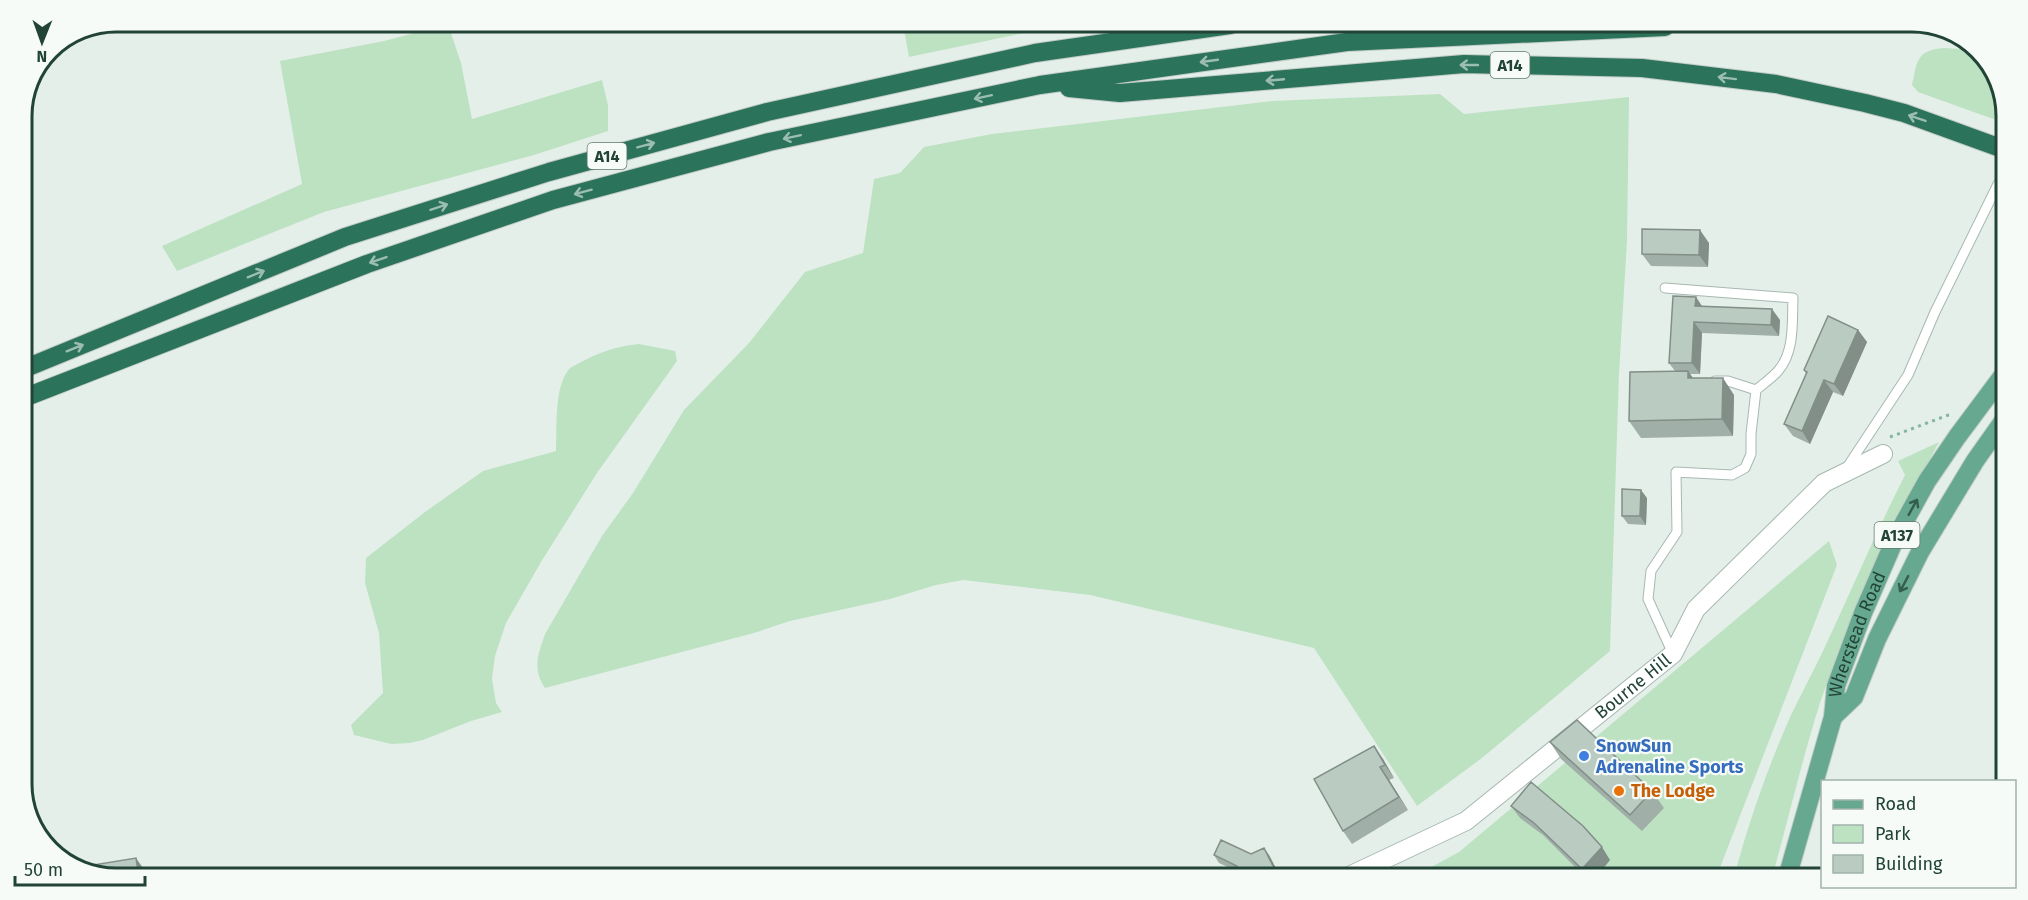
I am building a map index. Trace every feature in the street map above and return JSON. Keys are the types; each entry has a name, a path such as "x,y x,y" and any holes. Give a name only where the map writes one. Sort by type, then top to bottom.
{"highway":[{"name":"A14","path":"32,365 345,237 549,172 767,112 1035,53 1181,32"},
{"name":"A14","path":"32,395 367,264 553,200 769,142 1040,85 1347,42 1559,32"},
{"name":"A14","path":"1040,85 1120,93 1464,64 1642,68 1776,84 1865,103 1904,113 1996,146"}],"main road":[{"name":"Wherstead Road","path":"1790,868 1833,717 1836,686 1863,613 1896,537 1927,481 1996,375"},
{"name":"Wherstead Road","path":"1833,717 1854,697 1877,639 1920,552 1975,461 1996,431"}],"street":[{"name":"Bourne Hill","path":"1366,868 1466,821 1673,654 1696,609 1824,483 1883,454"}],"lane":[{"path":"1843,474 1908,375 1935,312 1996,188"},
{"path":"1665,288 1793,298 1787,357 1779,370 1756,390 1751,454 1745,468 1732,475 1676,472 1677,532 1651,571 1648,599 1673,654"},
{"path":"1708,381 1728,381 1756,390"}],"path":[{"path":"1908,430 1959,411"}],"green space":[{"path":"418,32 451,32 461,63 472,119 602,80 608,105 608,131 534,155 324,212 177,271 162,246 302,184 280,61 384,41"},
{"path":"904,32 1029,32 909,57"},
{"path":"1935,49 1965,50 1979,64 1990,83 1995,99 1996,120 1918,92 1912,85 1917,64 1923,55"},
{"path":"1440,94 1464,114 1629,97 1627,241 1619,374 1610,651 1482,758 1417,806 1314,648 1090,595 963,580 790,621 754,633 545,688 537,668 538,655 545,634 602,536 633,493 684,410 749,343 805,272 863,253 874,179 900,173 924,147 992,134 1272,101"},
{"path":"639,344 675,351 677,361 597,473 506,623 495,656 492,679 496,703 502,712 410,743 391,744 354,735 351,725 383,693 379,633 365,583 366,558 483,471 556,451 559,397 564,377 569,369 602,352"},
{"path":"1939,442 1874,570 1832,669 1807,746 1775,868 1737,868 1752,816 1791,715 1905,475 1898,461"},
{"path":"1829,541 1837,565 1720,868 1430,868 1459,852"}],"building":[{"path":"1642,229 1700,230 1699,255 1642,254"},
{"path":"1673,296 1696,297 1695,306 1772,309 1771,325 1694,322 1692,363 1669,363"},
{"path":"1828,316 1858,330 1834,384 1824,380 1802,431 1784,424 1807,372 1804,370"},
{"path":"1688,371 1688,378 1723,378 1722,419 1629,421 1630,372"},
{"path":"1622,489 1641,490 1640,516 1622,516"},
{"path":"1577,720 1652,791 1630,815 1550,742"},
{"path":"1374,746 1385,765 1380,767 1399,797 1343,831 1314,779"},
{"path":"1531,782 1583,826 1602,847 1581,868 1534,823 1511,806"},
{"path":"1221,840 1251,854 1264,848 1274,868 1238,868 1214,855"},
{"path":"136,858 137,868 99,867 93,865"}],"place":[{"name":"SnowSun Adrenaline Sports","path":"1584,756"},
{"name":"The Lodge","path":"1619,791"}]}
